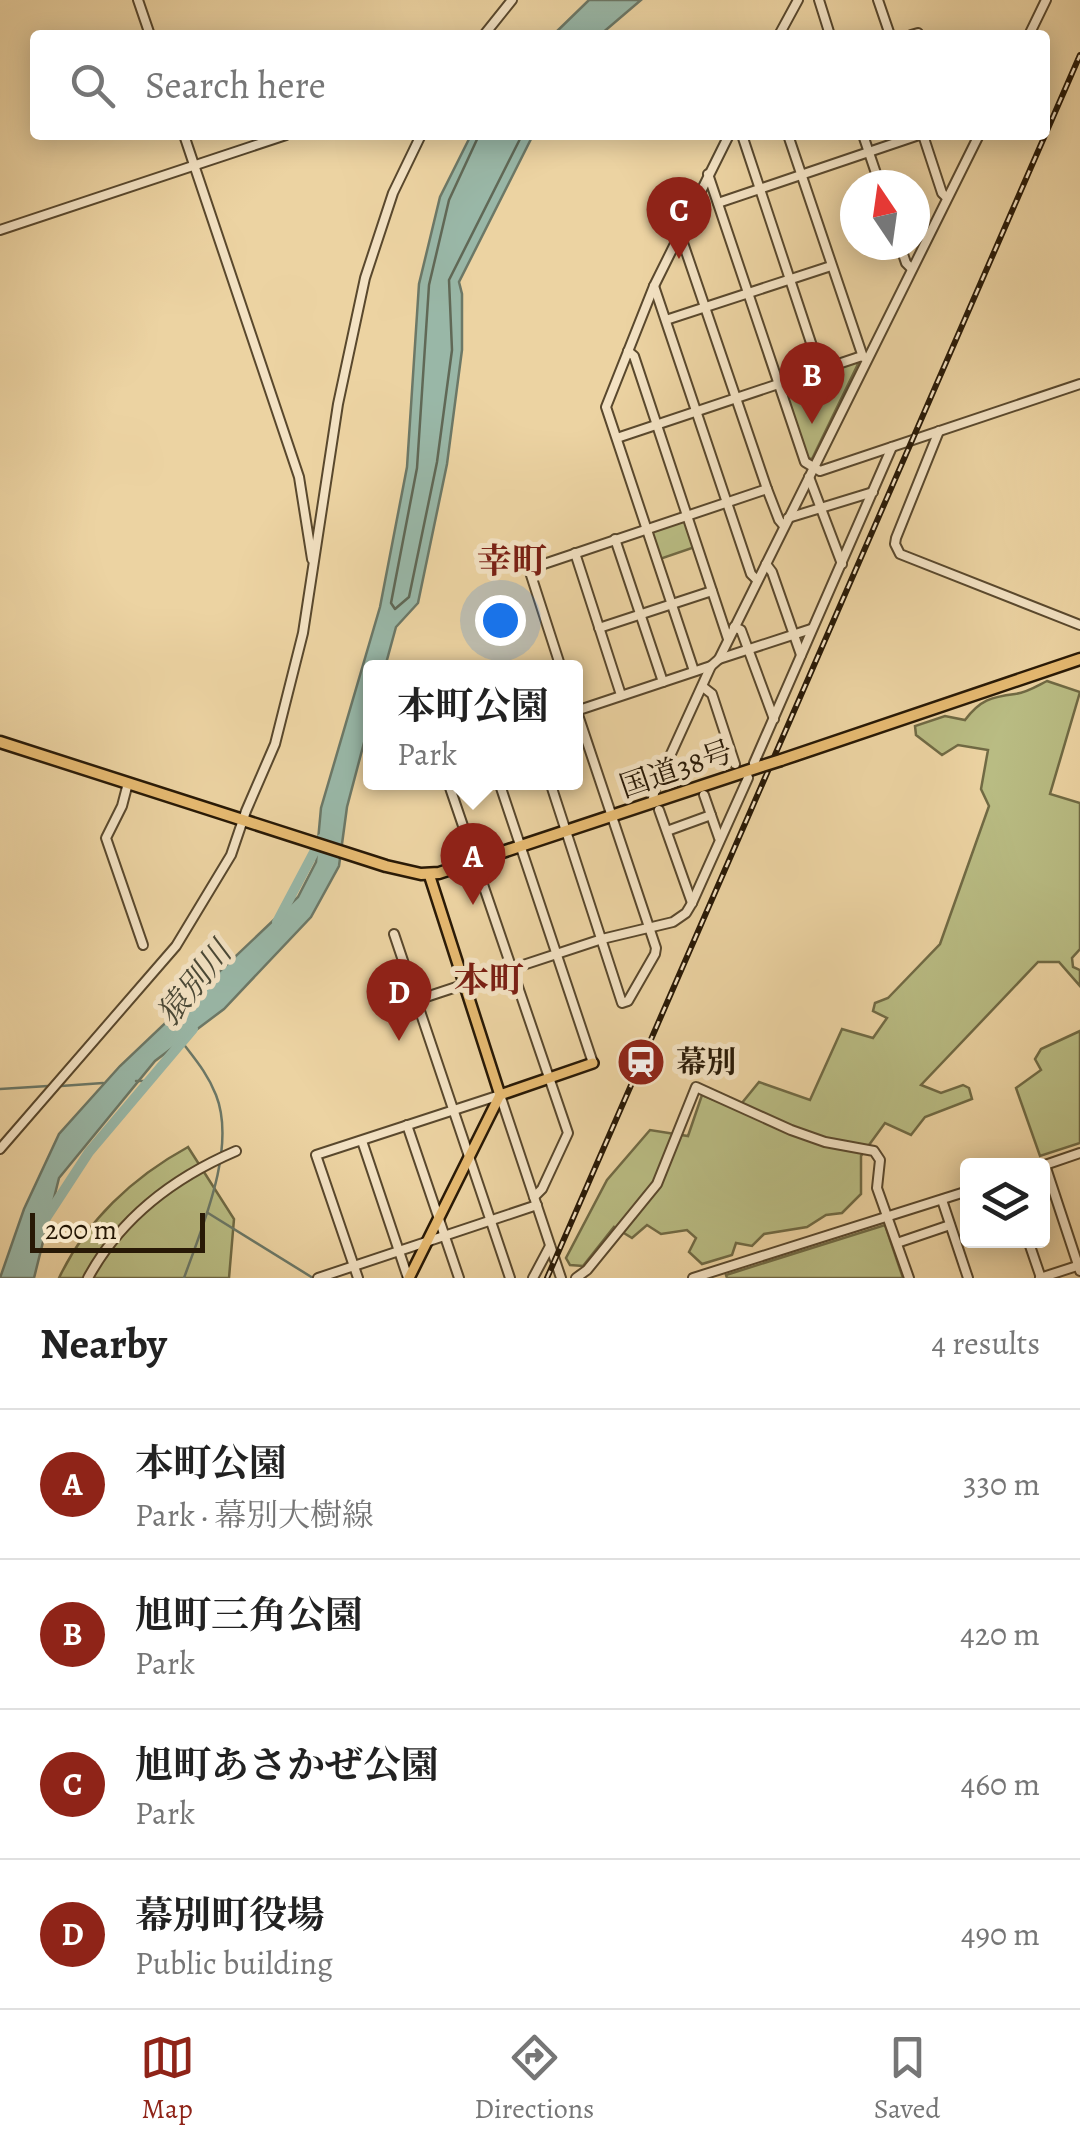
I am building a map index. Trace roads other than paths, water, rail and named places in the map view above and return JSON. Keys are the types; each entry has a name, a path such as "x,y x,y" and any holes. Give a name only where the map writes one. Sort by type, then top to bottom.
{"highway":[{"name":"国道38号","path":"0,742 386,866 428,874 656,806 758,765 1080,659"}],"main road":[{"path":"409,1278 500,1094 428,874"},
{"path":"500,1094 593,1063"}],"street":[{"path":"138,0 148,30"},
{"path":"488,30 512,0"},
{"path":"782,30 798,0"},
{"path":"819,0 828,30"},
{"path":"878,0 888,30"},
{"path":"1031,30 1046,0"},
{"path":"186,140 299,478 314,568"},
{"path":"0,230 271,140"},
{"path":"0,1149 176,946 249,823 303,633 340,388 365,278 392,193 418,140"},
{"path":"694,671 606,407 654,286 725,140"},
{"path":"744,140 820,370"},
{"path":"790,140 865,358"},
{"path":"865,140 875,170"},
{"path":"718,203 906,140"},
{"path":"923,140 942,193 948,198"},
{"path":"692,903 656,806 662,773 977,140"},
{"path":"708,174 842,564"},
{"path":"679,231 767,490 786,522"},
{"path":"905,260 912,269"},
{"path":"666,320 831,266"},
{"path":"654,286 751,574 757,580"},
{"path":"628,351 634,356 728,639"},
{"path":"617,438 865,358"},
{"path":"811,473 1080,384"},
{"path":"940,431 896,538 900,554 1080,625"},
{"path":"758,765 774,719 892,447"},
{"path":"559,660 529,569 767,490"},
{"path":"786,522 874,492"},
{"path":"615,540 663,682"},
{"path":"575,553 622,695"},
{"path":"766,564 801,655"},
{"path":"600,628 712,591"},
{"path":"734,626 741,630 774,719"},
{"path":"583,708 812,629"},
{"path":"703,687 712,694 735,764"},
{"path":"553,790 622,1003 628,1001 655,954 583,731"},
{"path":"417,1000 602,939 680,919 692,903 748,778"},
{"path":"128,783 106,838 143,945"},
{"path":"318,1278 536,1201 568,1133 451,790"},
{"path":"502,790 593,1063"},
{"path":"704,796 720,840"},
{"path":"666,830 711,815"},
{"path":"394,934 510,1278"},
{"path":"576,1278 588,1270 658,1184 696,1086 792,1130 825,1142 874,1151 880,1160 876,1188 909,1278"},
{"path":"358,1278 316,1156 500,1094 561,1278"},
{"path":"408,1125 459,1278"},
{"path":"362,1141 409,1278"},
{"path":"88,1278 118,1231 154,1198 189,1172 236,1150"},
{"path":"1050,1163 1080,1153"},
{"path":"1031,1248 1040,1278 1079,1267 1050,1182"},
{"path":"693,1278 719,1274 960,1194"},
{"path":"942,1200 968,1278"},
{"path":"897,1243 950,1225"},
{"path":"532,1278 550,1246"}],"water":[{"path":"589,0 641,0 606,30 558,30"},
{"path":"468,140 530,140 459,282 462,350 447,464 418,603 396,627 387,660 364,660 380,607 407,467 419,284 440,197"},
{"path":"363,665 363,746 347,807 339,866 311,917 224,1009 155,1061 59,1178 34,1278 0,1278 24,1209 59,1134 120,1066 298,897 316,862 321,808"}],"waterway":[{"name":"猿別川","path":"277,922 321,839"},
{"name":"猿別川","path":"44,1221 89,1152 193,1029"},
{"path":"182,1042 216,1095 222,1139 215,1187 184,1278"},
{"path":"136,1081 149,1081"},
{"path":"61,1086 103,1083"},
{"path":"0,1089 48,1086"},
{"path":"208,1213 313,1278"}],"railway":[{"path":"1050,124 1080,55"},
{"path":"547,1278 1043,140"}],"place":[{"name":"旭町あさかぜ公園","path":"679,259"},
{"name":"旭町三角公園","path":"812,424"},
{"name":"本町公園","path":"473,905"},
{"name":"幕別町役場","path":"399,1041"},
{"name":"幕別","path":"641,1062"}],"district":[{"name":"幸町","path":"512,561"},
{"name":"本町","path":"489,980"}]}
